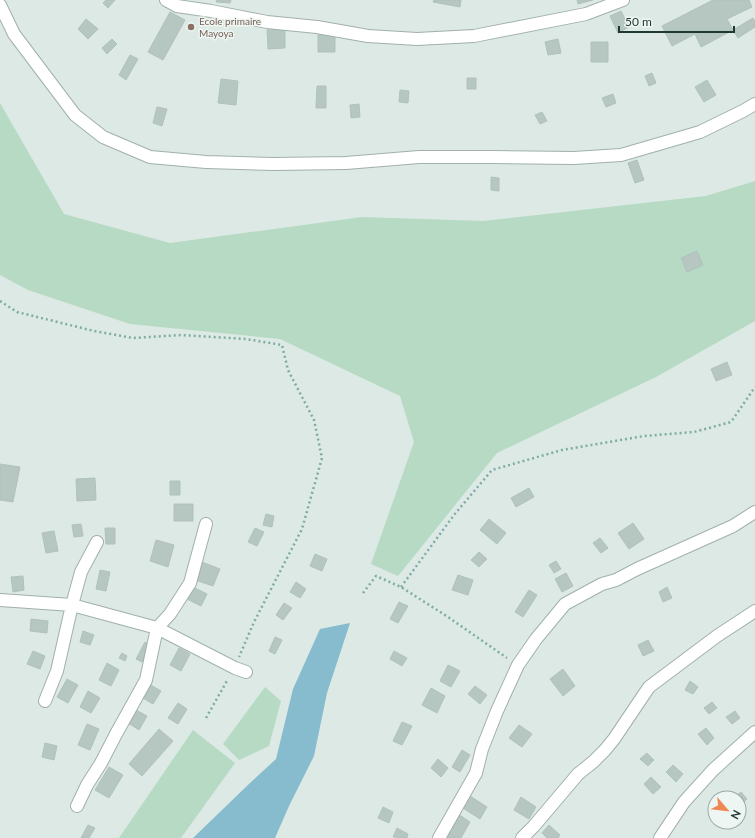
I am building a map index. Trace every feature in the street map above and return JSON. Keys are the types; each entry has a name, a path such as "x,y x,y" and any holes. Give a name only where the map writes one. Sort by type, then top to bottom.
{"street":[{"path":"166,0 177,6 267,22 317,27 368,36 417,39 474,36 586,14 623,0"},
{"path":"0,5 14,34 75,115 103,137 150,157 206,162 280,164 346,163 419,157 574,158 621,155 700,132 744,111 755,104"},
{"path":"439,838 476,773 482,749 518,665 536,639 565,604 602,584 616,580 733,526 755,512"},
{"path":"77,806 87,785 101,763 146,680 157,628 170,614 190,583 206,524"},
{"path":"45,701 57,671 81,572 97,542"},
{"path":"0,600 72,605 157,628 240,670"},
{"path":"522,838 578,774 605,750 618,734 649,687 717,636 755,611"},
{"path":"660,838 684,802 714,770 755,732"}],"path":[{"path":"0,301 17,312 94,331 133,338 182,336 246,339 282,345 288,370 314,420 322,458 302,529 254,622 240,670 206,718"},
{"path":"401,587 454,515 492,470 562,450 644,436 694,432 731,422 755,387"},
{"path":"363,592 376,576 401,587 518,665"}],"green space":[{"path":"0,103 64,214 170,243 362,217 483,221 706,196 755,181 755,321 656,377 497,453 398,576 371,564 414,442 400,396 280,339 130,324 28,290 0,275"},
{"path":"265,687 281,701 269,746 239,760 223,744"},
{"path":"193,730 235,763 181,838 119,838"}],"water":[{"path":"350,623 327,693 314,756 275,838 193,838 276,759 293,689 320,629"}],"building":[{"path":"106,0 115,0 108,8 103,3"},
{"path":"217,0 231,0 230,3 216,2"},
{"path":"434,0 461,0 460,7 433,2"},
{"path":"577,0 593,0 578,4"},
{"path":"713,0 749,0 752,7 727,19 733,30 701,47 695,34 672,46 662,26"},
{"path":"621,11 629,27 618,33 610,16"},
{"path":"170,12 185,20 163,60 148,52"},
{"path":"753,18 755,21 755,27 738,38 733,30"},
{"path":"86,19 98,29 88,39 78,29"},
{"path":"285,29 285,48 268,49 267,30"},
{"path":"335,34 335,52 318,52 318,35"},
{"path":"112,39 117,44 107,54 102,48"},
{"path":"558,39 561,53 548,55 545,42"},
{"path":"591,42 608,42 608,62 591,62"},
{"path":"130,55 138,59 126,80 119,75"},
{"path":"652,73 656,83 649,86 645,76"},
{"path":"467,78 476,78 476,89 467,89"},
{"path":"221,79 238,81 236,105 218,103"},
{"path":"707,80 716,95 704,102 695,87"},
{"path":"317,86 326,86 326,108 316,108"},
{"path":"400,90 409,91 408,103 399,102"},
{"path":"613,94 616,103 606,107 602,98"},
{"path":"359,104 360,117 351,118 350,105"},
{"path":"157,107 167,109 162,126 153,123"},
{"path":"542,112 547,121 540,124 535,115"},
{"path":"637,160 644,180 635,183 628,163"},
{"path":"491,177 499,178 499,191 491,190"},
{"path":"697,251 703,265 687,272 681,258"},
{"path":"727,362 732,375 716,381 711,369"},
{"path":"0,464 20,467 13,502 0,500"},
{"path":"95,478 96,500 77,501 76,479"},
{"path":"170,481 180,481 180,495 170,495"},
{"path":"529,488 534,497 516,507 511,498"},
{"path":"174,504 193,504 193,521 174,521"},
{"path":"266,514 274,516 272,527 263,525"},
{"path":"489,519 506,533 497,544 480,530"},
{"path":"633,523 644,539 629,549 618,533"},
{"path":"81,524 83,536 74,537 72,525"},
{"path":"105,528 115,528 115,544 106,544"},
{"path":"255,528 264,532 257,546 248,542"},
{"path":"54,531 58,551 46,553 42,533"},
{"path":"600,538 608,548 601,553 593,543"},
{"path":"156,540 174,545 168,567 150,561"},
{"path":"479,552 487,559 479,567 471,560"},
{"path":"315,554 327,559 322,571 310,566"},
{"path":"556,561 561,569 554,573 549,565"},
{"path":"202,562 220,569 213,586 195,580"},
{"path":"100,570 110,572 106,591 96,589"},
{"path":"566,573 573,586 562,592 555,579"},
{"path":"458,575 473,580 468,595 452,590"},
{"path":"23,576 24,590 13,592 11,577"},
{"path":"296,582 306,589 300,598 290,592"},
{"path":"193,587 207,594 201,606 187,599"},
{"path":"667,587 672,598 663,602 659,592"},
{"path":"529,590 537,595 523,617 515,612"},
{"path":"399,602 408,606 398,623 390,619"},
{"path":"284,603 292,608 283,620 276,615"},
{"path":"31,619 48,621 47,633 30,631"},
{"path":"83,631 94,635 90,645 80,642"},
{"path":"275,637 282,640 275,654 269,651"},
{"path":"648,640 654,651 643,656 638,645"},
{"path":"145,642 151,646 142,662 136,659"},
{"path":"179,648 190,654 181,671 170,665"},
{"path":"33,651 45,656 40,669 27,664"},
{"path":"394,651 407,658 402,666 390,659"},
{"path":"122,653 127,656 125,661 119,658"},
{"path":"107,663 119,670 111,686 99,680"},
{"path":"448,665 460,671 451,687 440,681"},
{"path":"563,669 575,686 563,696 550,679"},
{"path":"67,679 78,685 68,703 57,697"},
{"path":"690,681 698,687 693,694 685,690"},
{"path":"149,684 161,691 153,704 141,697"},
{"path":"475,686 487,695 480,704 468,694"},
{"path":"431,688 445,696 437,713 422,705"},
{"path":"88,691 100,698 91,713 80,707"},
{"path":"712,702 717,708 709,714 704,708"},
{"path":"178,703 187,709 178,724 168,718"},
{"path":"136,710 147,716 139,730 128,723"},
{"path":"735,711 740,718 732,724 726,717"},
{"path":"402,722 412,726 402,745 393,741"},
{"path":"87,724 99,729 90,750 78,745"},
{"path":"519,725 532,734 522,747 509,738"},
{"path":"706,728 714,738 707,745 698,734"},
{"path":"159,729 173,741 142,776 129,764"},
{"path":"45,743 57,746 54,760 42,757"},
{"path":"462,750 470,755 460,772 452,767"},
{"path":"647,753 654,760 648,766 640,759"},
{"path":"438,759 448,768 441,777 431,768"},
{"path":"673,765 683,774 676,782 666,772"},
{"path":"109,767 123,775 109,798 95,790"},
{"path":"651,777 661,787 653,794 644,784"},
{"path":"470,796 487,807 480,819 463,808"},
{"path":"521,797 536,807 529,819 514,810"},
{"path":"383,807 393,812 389,823 378,818"},
{"path":"458,814 470,822 461,838 449,838 444,835"},
{"path":"88,825 95,828 89,838 81,838"},
{"path":"549,825 560,835 558,838 547,838 542,833"},
{"path":"397,828 408,834 407,838 393,837"}],"place":[{"name":"Ecole primaire Mayoya","path":"191,27"}]}
